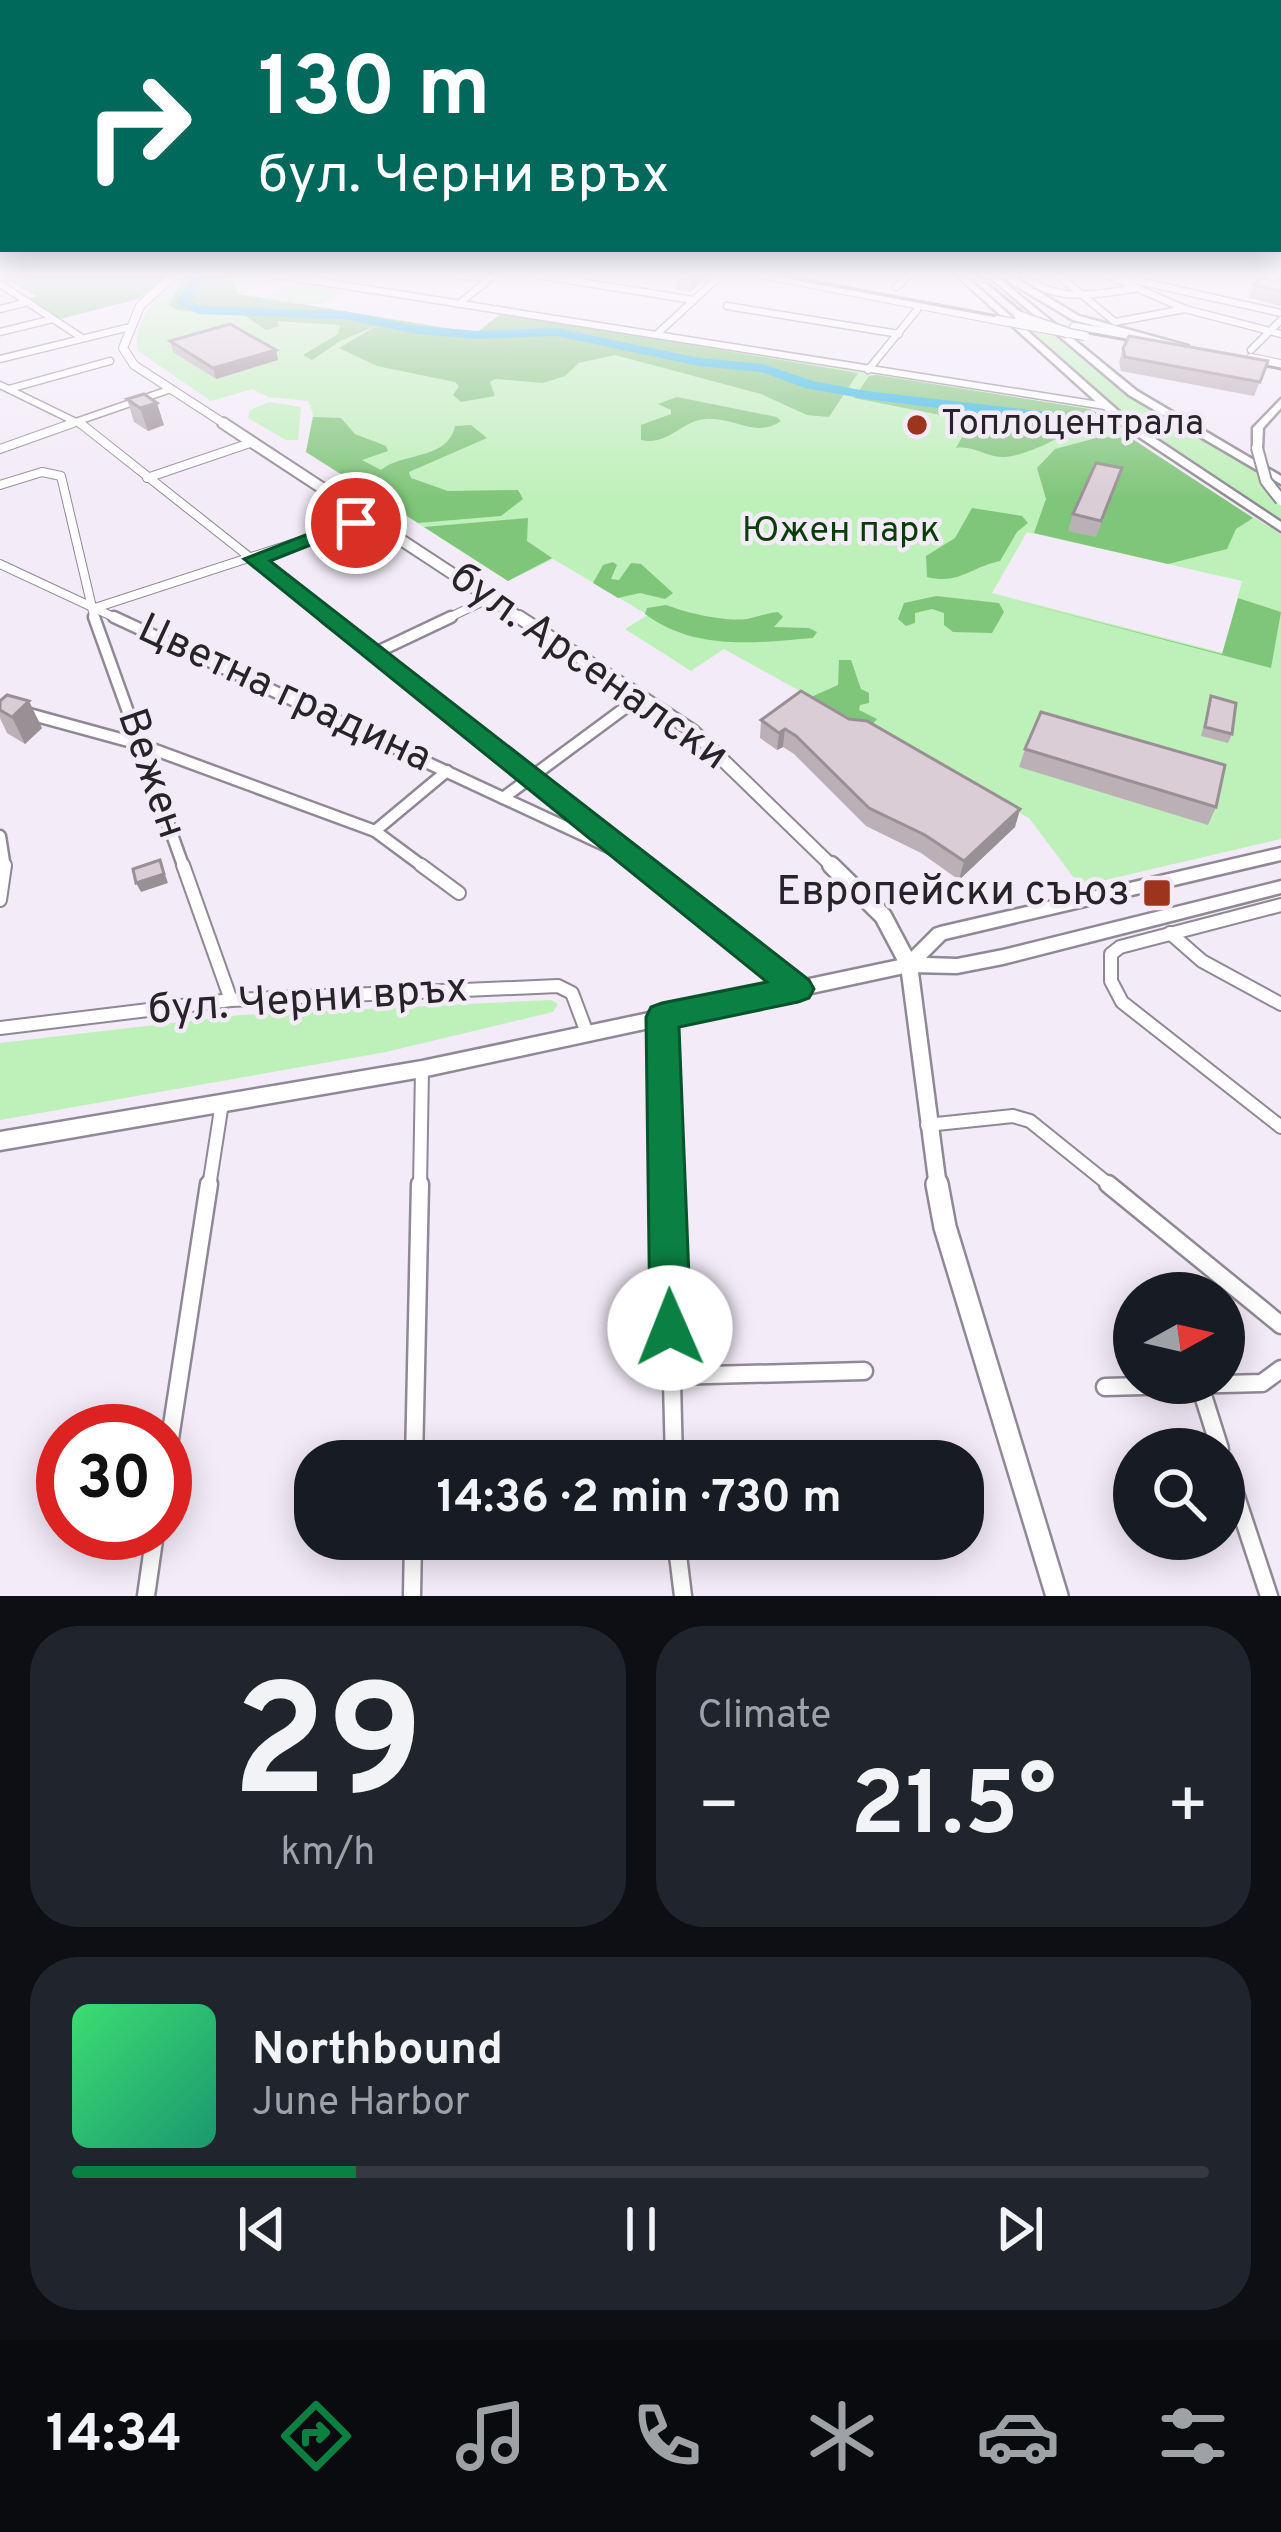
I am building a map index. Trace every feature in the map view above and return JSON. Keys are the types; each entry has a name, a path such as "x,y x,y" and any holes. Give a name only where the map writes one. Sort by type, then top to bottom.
{"main road":[{"path":"1043,349 1105,406 1188,469 1281,527"},
{"path":"1081,349 1132,393 1281,481"},
{"path":"1182,349 1187,351"},
{"path":"1281,402 1258,428 1257,448 1266,481 1281,500"},
{"path":"1257,448 1281,416"},
{"name":"бул. Черни връх","path":"909,965 940,934 1281,854"},
{"name":"бул. Черни връх","path":"0,1141 422,1069 909,965 957,966 1004,957 1281,887"}],"street":[{"path":"0,359 37,349"},
{"name":"бул. Арсеналски","path":"127,349 127,357 170,389 693,731 883,916 909,965"},
{"path":"747,349 1105,406"},
{"path":"868,370 886,349"},
{"path":"1178,349 1205,350"},
{"path":"1253,349 1246,357 1281,368"},
{"path":"4,387 110,361"},
{"path":"4,387 78,422 798,989"},
{"path":"0,449 170,389"},
{"path":"147,478 253,442"},
{"name":"Вежен","path":"0,485 42,472 61,476 85,592 231,1000"},
{"path":"94,608 255,559 368,518"},
{"name":"Цветна градина","path":"0,564 633,858"},
{"path":"375,653 490,598"},
{"path":"502,798 641,697"},
{"path":"0,706 139,744 375,831 459,893"},
{"path":"375,831 447,771"},
{"path":"0,836 4,865 0,900"},
{"path":"1281,905 1115,950 1109,970 1122,1002 1281,1127"},
{"path":"1170,933 1202,961 1281,1004"},
{"path":"909,965 927,1125 945,1227 1058,1596"},
{"name":"бул. Черни връх","path":"0,1028 231,1000 558,986 572,993 587,1033"},
{"path":"662,1017 673,1440"},
{"path":"414,1440 422,1069"},
{"path":"175,1404 222,1103"},
{"path":"927,1125 1013,1116 1030,1121 1281,1324"},
{"path":"1245,1384 1262,1383 1281,1369"},
{"path":"671,1376 864,1371"},
{"path":"1105,1388 1113,1388"},
{"path":"1245,1523 1269,1596"},
{"path":"146,1596 151,1560"},
{"path":"412,1596 413,1560"},
{"path":"678,1560 682,1596"}],"green space":[{"path":"312,349 328,349 312,360 303,355"},
{"path":"342,349 718,349 858,373 829,417 807,415 761,394 615,355 579,363 565,376 543,383 495,379 490,382 495,396 461,402 453,395 459,386 455,382 377,366"},
{"name":"Южен парк","path":"723,349 1097,411 1161,461 1281,534 1281,839 1080,886 1029,818 724,649 691,671 625,629 648,615 553,559 508,581 306,452 313,414 308,401 268,397 252,389 211,401 138,351","holes":["1027,532 1242,581 1223,653 992,593"]},
{"path":"1051,349 1072,349 1155,413 1281,486 1281,521 1157,442"},
{"path":"869,376 1090,409 1101,415 1041,447 998,457 956,448 971,421 854,398"},
{"path":"677,397 781,421 762,428 705,419 659,440 641,440 641,425 671,414 658,404"},
{"path":"269,402 301,407 298,440 286,440 248,418 250,410"},
{"path":"313,417 341,418 355,434 386,446 388,451 362,460 381,470 444,445 455,426 471,425 487,438 409,472 411,478 448,491 518,490 523,499 501,516 418,523 306,452"},
{"path":"1100,437 1131,438 1253,518 1236,529 1227,549 1168,564 1034,533 1046,499 1037,468 1055,449"},
{"path":"972,508 1022,516 1028,523 1000,561 957,577 927,577 926,556 955,538"},
{"path":"528,518 527,541 552,558 508,581 424,527"},
{"path":"631,563 641,564 673,593 665,599 640,593 618,598 593,583 603,565 617,565 611,579 619,580"},
{"path":"990,594 1222,654 1238,598 1281,612 1271,668"},
{"path":"936,596 999,603 1004,612 992,633 953,632 944,625 944,613 932,609 915,613 915,623 906,626 898,619 904,603"},
{"path":"666,605 728,619 778,612 783,617 774,627 817,632 813,638 769,642 705,639 664,626 645,614 647,608"},
{"path":"839,660 851,660 861,689 869,693 869,703 859,710 877,719 869,728 811,697 838,685"},
{"path":"551,1000 558,1004 553,1012 386,1052 0,1120 0,1043 241,1015"}],"building":[{"path":"184,349 276,350 213,368"},
{"path":"1123,349 1204,349 1268,361 1260,382 1125,357"},
{"path":"144,394 157,403 140,408 127,399"},
{"path":"1096,463 1122,468 1101,521 1073,514"},
{"path":"801,691 849,719 867,721 1020,809 964,861 925,835 869,808 796,736 785,729 779,733 761,720"},
{"path":"7,695 29,701 12,717 0,710 0,701"},
{"path":"1211,696 1236,703 1232,734 1205,727"},
{"path":"1041,712 1225,765 1216,807 1025,749"},
{"path":"160,860 164,874 136,883 133,869"}],"waterway":[{"path":"639,349 763,368 810,385 866,395 1066,419"}],"tram line":[{"path":"1236,360 1281,369"}],"place":[{"name":"Топлоцентрала","path":"917,425"},
{"name":"Европейски съюз","path":"1157,893"}],"route":[{"path":"356,523 255,559 798,989 662,1017 670,1328"}]}
